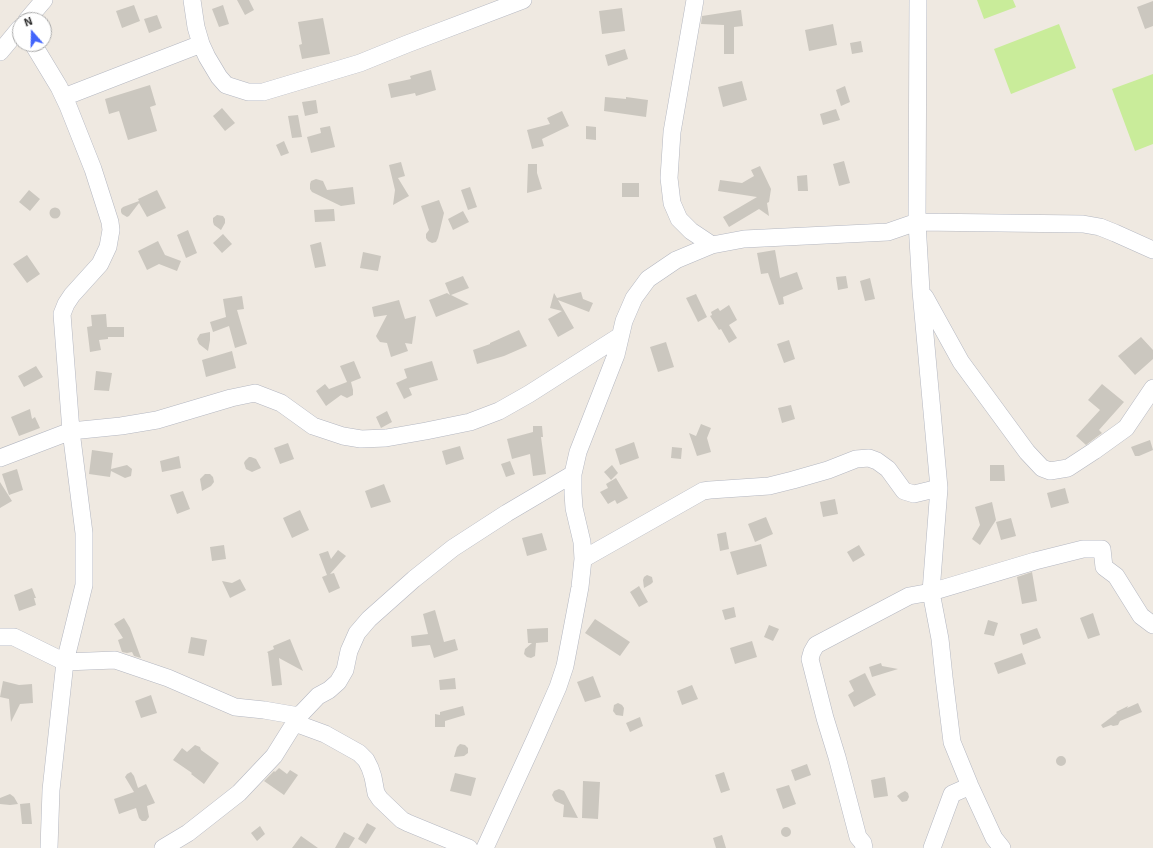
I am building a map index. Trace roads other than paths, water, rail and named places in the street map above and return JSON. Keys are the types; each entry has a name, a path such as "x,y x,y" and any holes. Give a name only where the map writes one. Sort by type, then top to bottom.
{"street":[{"path":"34,12 44,0"},
{"path":"192,0 196,27 201,44 214,69 226,85 248,92 263,92 360,63 524,0"},
{"path":"695,0 672,132 669,178 672,203 679,219 691,231 712,245"},
{"path":"918,0 917,222 921,291 940,488 931,592 940,639 952,742 994,838 1002,848"},
{"path":"0,52 12,38"},
{"path":"64,97 201,44"},
{"path":"38,52 64,97 93,169 110,222 111,230 108,248 100,264 69,300 62,314 71,431 84,533 84,586 65,662 52,790 49,848"},
{"path":"485,848 558,687 565,666 580,587 583,558 582,542 574,508 573,474 578,452 616,355 624,321 634,298 648,279 676,260 712,245 744,239 888,232 917,222 1082,224 1100,227 1153,250"},
{"path":"921,291 961,362 1027,452 1042,468 1050,471 1068,468 1126,428 1153,388"},
{"path":"0,458 71,431 121,426 157,420 231,398 255,393 281,403 313,426 343,436 361,439 386,438 426,431 470,422 499,411 529,394 620,336"},
{"path":"583,558 703,491 769,486 828,470 856,459 869,458 888,468 904,491 914,494 940,488"},
{"path":"163,848 188,833 239,793 274,756 297,720 318,696 338,682 345,670 349,652 358,632 369,619 414,579 453,548 507,513 573,474"},
{"path":"864,848 863,843 858,837 810,659 816,645 909,596 931,592 1034,561 1082,549 1102,549 1104,567 1116,576 1141,616 1153,625"},
{"path":"0,637 14,637 65,662 115,660 168,678 235,707 264,710 297,720 359,753 366,760 370,768 376,793 380,799 402,820 469,848"},
{"path":"932,848 952,794 970,786"}]}
